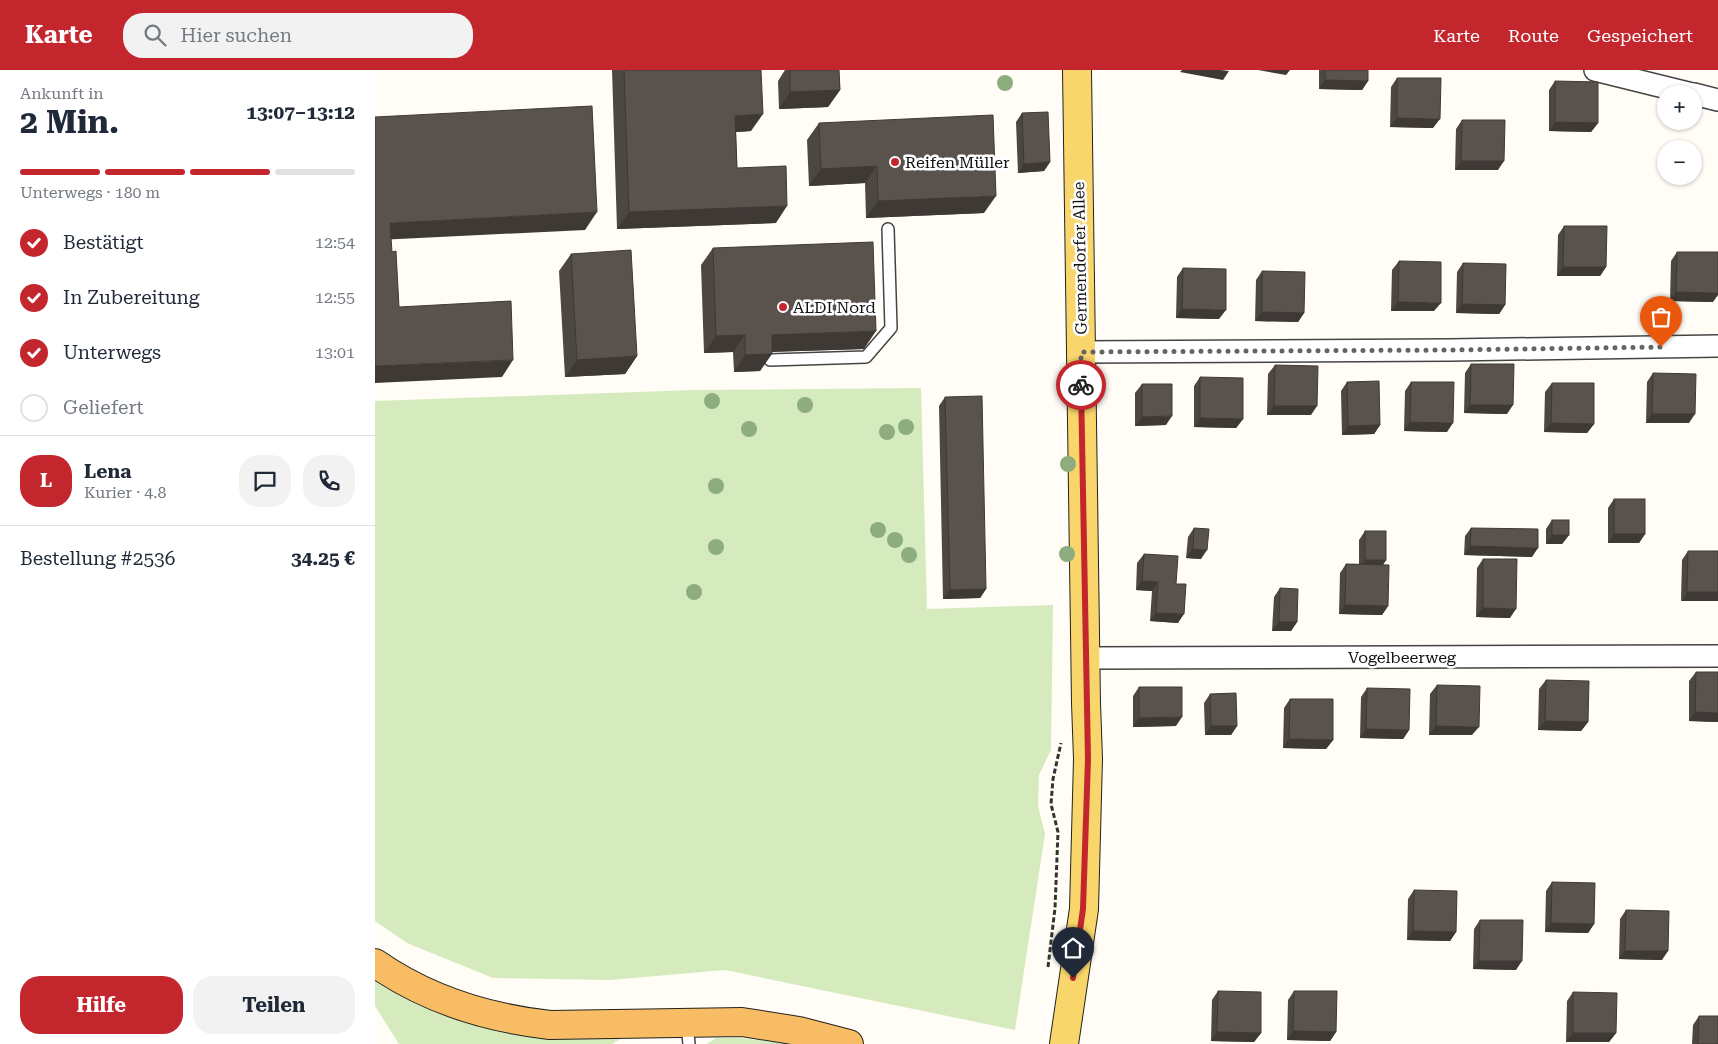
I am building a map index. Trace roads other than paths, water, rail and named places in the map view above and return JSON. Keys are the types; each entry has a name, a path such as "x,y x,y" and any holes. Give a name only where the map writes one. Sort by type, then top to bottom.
{"highway":[{"path":"375,963 406,984 427,994 453,1004 503,1018 550,1025 625,1023 688,1034"},
{"path":"637,1044 742,1022 799,1032 849,1044"}],"main road":[{"name":"Germendorfer Allee","path":"1063,1044 1083,909 1088,759 1077,70"}],"street":[{"path":"1595,70 1657,85"},
{"path":"1702,96 1718,100"},
{"path":"1081,352 1718,346"},
{"name":"Vogelbeerweg","path":"1085,658 1718,656"}],"lane":[{"path":"770,360 866,357 891,328 887,229"}],"place":[{"name":"Reifen Müller","path":"895,162"},
{"name":"ALDI Nord","path":"783,307"}]}
